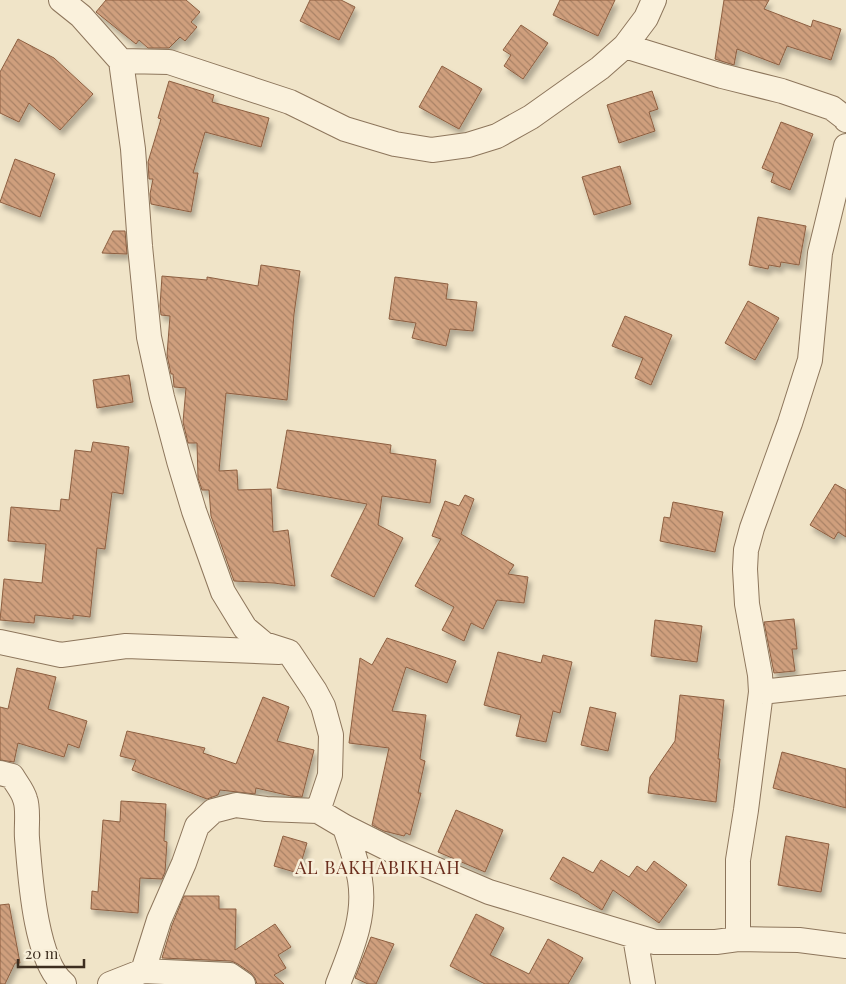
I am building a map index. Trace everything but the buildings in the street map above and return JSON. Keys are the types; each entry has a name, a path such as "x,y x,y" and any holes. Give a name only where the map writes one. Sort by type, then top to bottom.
{"street":[{"path":"61,0 81,16 120,61 133,149 149,337 179,462 194,511 224,592 245,628 264,644 289,652 316,692 323,706 331,735 330,775 318,810"},
{"path":"120,61 169,62 290,102 345,129 395,144 432,150 468,145 497,136 531,117 600,68 625,46 646,18 654,0"},
{"path":"625,46 722,76 791,94 832,108 846,120"},
{"path":"738,939 738,860 761,692 747,604 746,550 810,360 820,253 846,146"},
{"path":"0,642 61,655 126,646 289,652"},
{"path":"761,692 846,683"},
{"path":"0,773 12,776 26,800 27,836 36,920 45,954 56,978 64,984"},
{"path":"143,971 159,920 184,863 197,826 213,810 236,805 266,809 318,810 345,827 395,852 489,892 655,942 716,942 738,939 800,940 846,946"},
{"path":"338,984 359,929 362,908 360,879 345,827"},
{"path":"635,936 643,984"},
{"path":"110,984 143,971 230,975 243,984"}],"district":[{"name":"AL BAKHABIKHAH","path":"378,867"}]}
